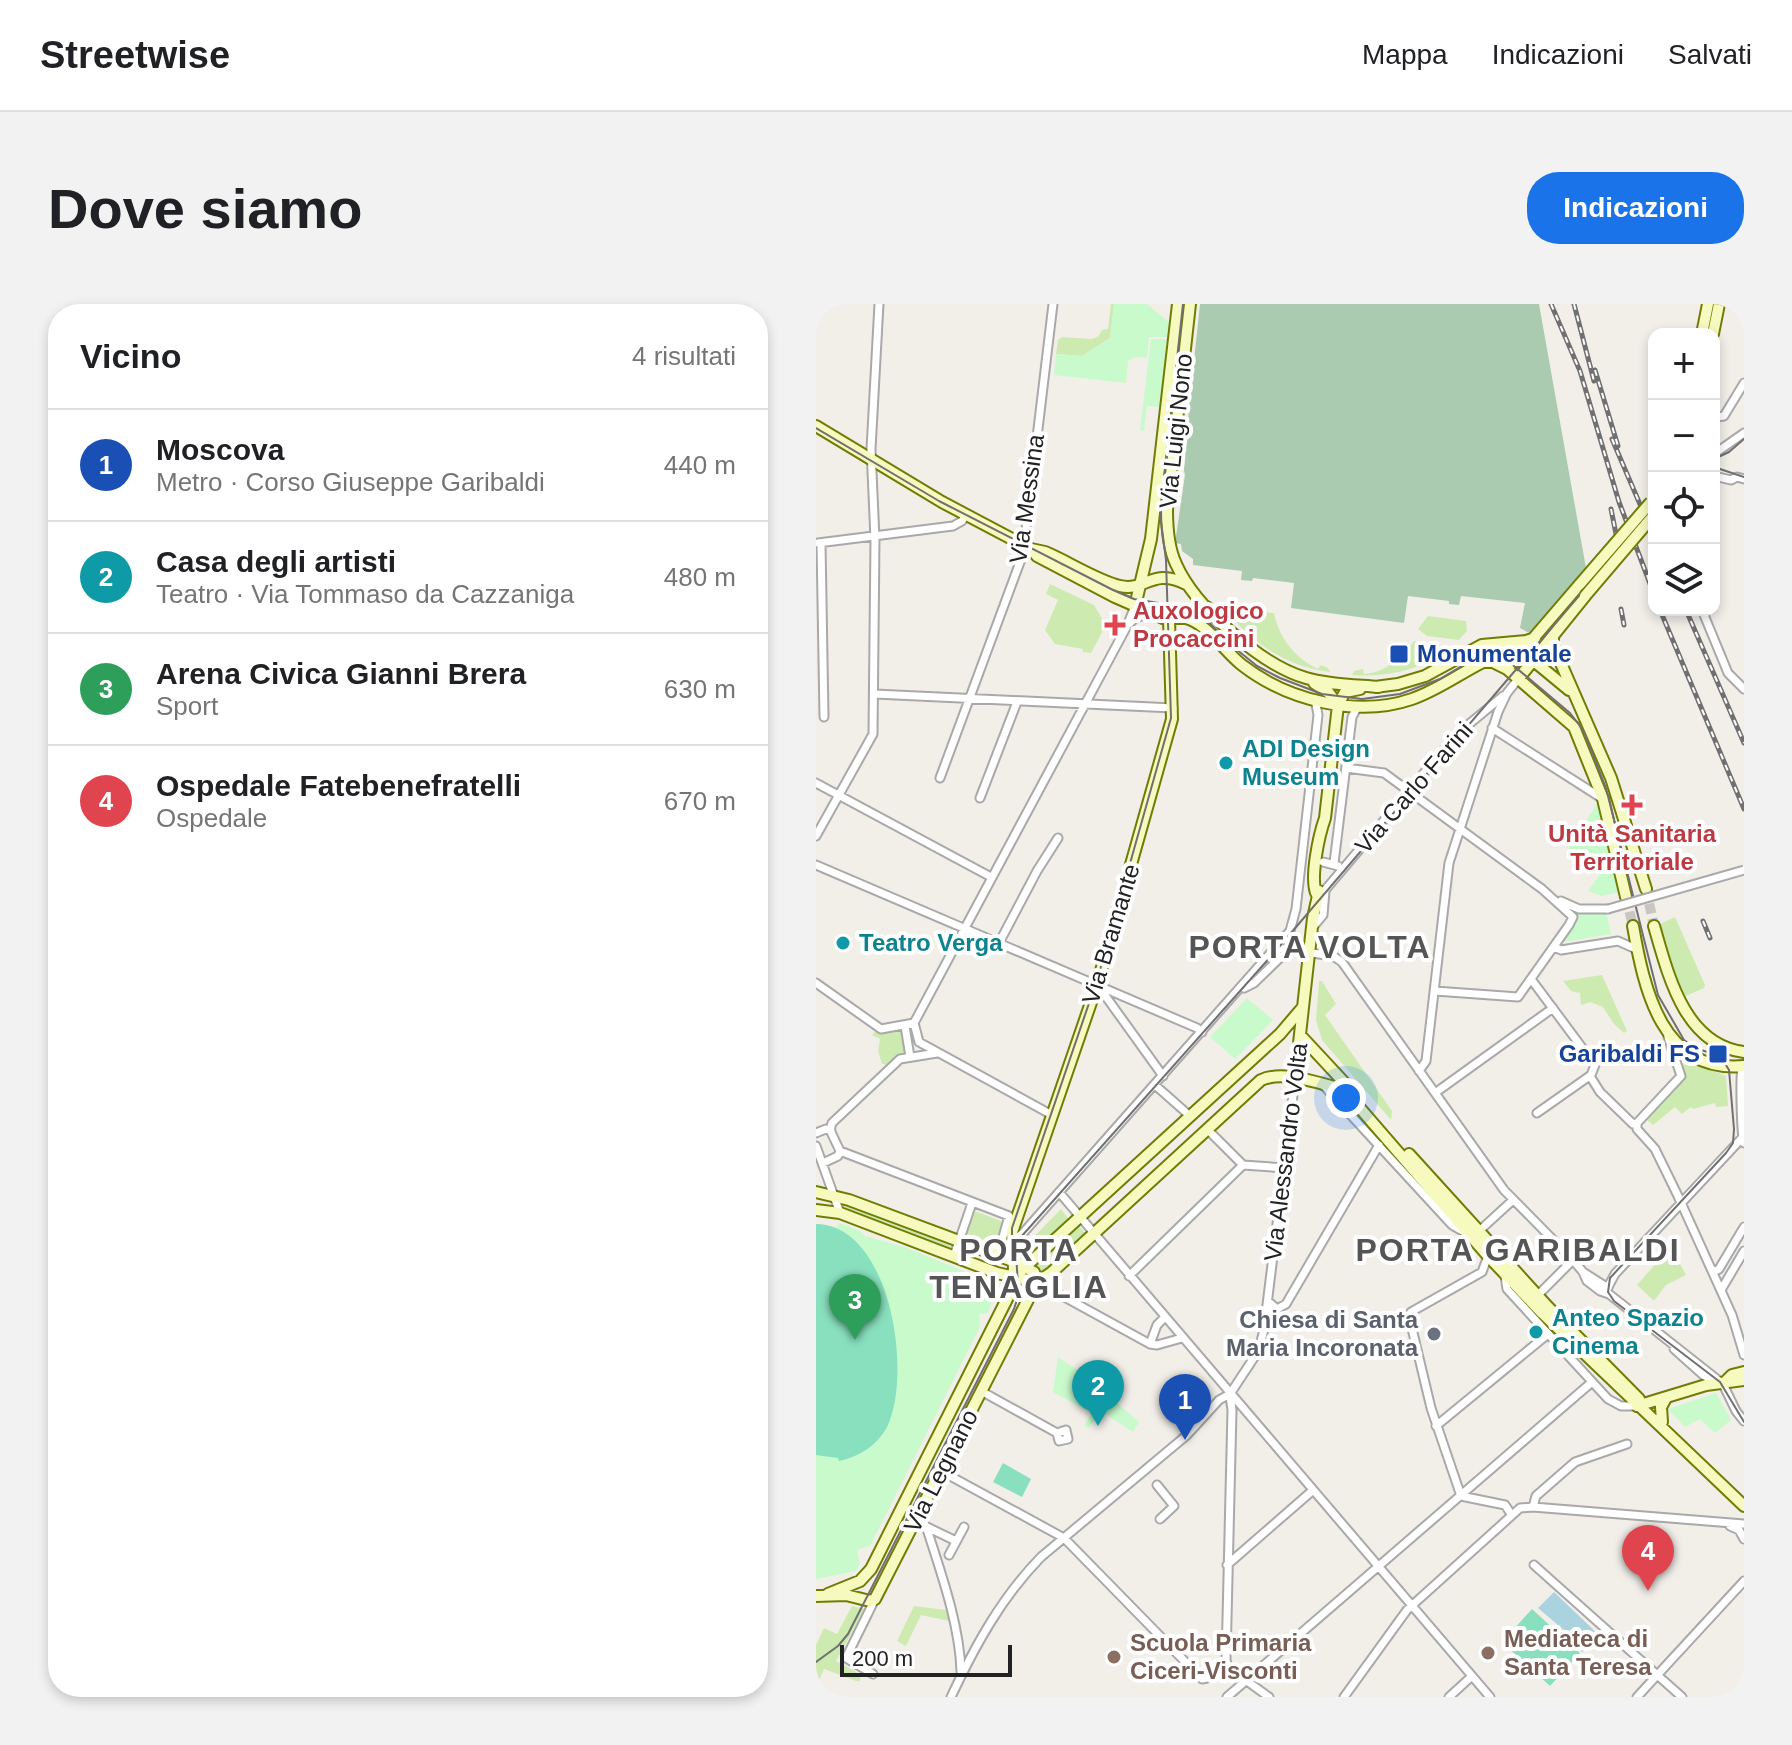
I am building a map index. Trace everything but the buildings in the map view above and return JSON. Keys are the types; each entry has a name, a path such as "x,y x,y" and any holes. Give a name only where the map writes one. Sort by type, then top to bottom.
{"main road":[{"name":"Via Luigi Nono","path":"1136,602 1151,539 1178,304"},
{"name":"Via Luigi Nono","path":"1188,585 1173,557 1167,510 1190,304"},
{"path":"1708,304 1711,326"},
{"path":"1711,326 1719,304"},
{"path":"816,426 873,462 1028,548 1051,554 1119,586 1163,576 1188,585 1255,652 1326,690 1338,705"},
{"path":"1507,669 1648,505"},
{"name":"Via Carlo Farini","path":"1519,678 1648,522"},
{"path":"1028,548 1037,556 1115,597 1136,602 1153,614 1169,619 1186,618 1197,615 1207,607"},
{"path":"1186,618 1202,626 1252,673 1281,688 1338,705 1389,705 1436,689 1483,662 1493,662 1507,669 1573,725 1603,799 1626,897"},
{"name":"Via Bramante","path":"1006,1243 1097,985 1173,708 1169,619"},
{"path":"1553,636 1553,645 1611,778 1646,889"},
{"path":"1338,705 1345,692 1410,681 1485,644 1535,638"},
{"path":"1499,644 1522,652 1574,694"},
{"path":"1427,675 1427,685 1436,689"},
{"path":"1305,678 1379,687"},
{"path":"1410,681 1419,688 1418,696"},
{"name":"Via Alessandro Volta","path":"1295,1079 1323,861 1319,835 1325,818 1338,705"},
{"path":"1633,926 1649,996 1666,1031 1682,1049 1699,1059 1723,1066 1743,1064"},
{"path":"1654,926 1672,985 1691,1018 1716,1042 1731,1050 1744,1052"},
{"path":"1013,1278 1280,1034 1303,1007"},
{"path":"1280,1034 1300,1035 1474,1234 1488,1256 1641,1405"},
{"path":"816,1210 840,1213 1013,1278 1037,1282 1051,1273 1266,1078 1322,1084 1346,1092 1474,1234 1537,1296 1544,1310 1596,1366 1664,1426 1743,1508"},
{"path":"816,1192 836,1196 1014,1261 1036,1275 1037,1282"},
{"name":"Via Legnano","path":"828,1594 860,1581 874,1564 1009,1295 1014,1261 1006,1243"},
{"name":"Via Legnano","path":"875,1599 921,1524 941,1471 1037,1282"},
{"path":"1723,1384 1732,1375 1744,1372"},
{"path":"1641,1405 1695,1388 1744,1380"},
{"path":"1664,1426 1661,1407 1666,1398"},
{"path":"816,1596 828,1594 875,1599"}],"street":[{"path":"816,836 873,734 875,535 872,437 879,304"},
{"name":"Via Messina","path":"940,778 1028,548 1053,304"},
{"path":"1720,417 1724,416 1744,383"},
{"path":"1720,450 1744,433"},
{"path":"1720,477 1740,478"},
{"path":"824,717 818,543 953,526 966,515"},
{"path":"816,983 881,1029 905,1026 916,1019 1127,626 1136,602"},
{"path":"1127,626 1136,617 1153,614"},
{"path":"1704,616 1728,673 1744,689"},
{"name":"Via Carlo Farini","path":"1319,895 1457,734 1507,693 1519,678"},
{"name":"Via Carlo Farini","path":"1419,1071 1426,1061 1449,863 1492,728 1507,693"},
{"path":"875,694 1173,708"},
{"path":"986,1251 1023,1233 1277,948 1294,923 1318,708 1315,699"},
{"path":"980,798 1017,702"},
{"path":"1323,861 1346,768 1352,717 1358,706"},
{"path":"1492,728 1603,799"},
{"path":"1315,736 1323,732 1334,736"},
{"path":"1346,768 1384,773 1542,889 1573,919 1518,997 1435,991"},
{"path":"1575,783 1588,777 1592,771"},
{"path":"816,783 991,877"},
{"path":"999,943 1058,838"},
{"path":"1303,854 1343,869"},
{"path":"816,865 1202,1032"},
{"path":"1542,889 1579,909 1608,909 1744,870"},
{"path":"1618,941 1633,926"},
{"path":"1554,947 1561,950 1618,941 1627,942 1637,950"},
{"path":"1277,948 1333,956 1342,962 1513,1200 1583,1272 1723,1384 1744,1421"},
{"path":"1240,990 1254,983 1287,951"},
{"path":"1531,979 1594,1062 1590,1076 1537,1113"},
{"path":"1097,985 1163,1076"},
{"path":"1114,1008 1116,1000 1122,996"},
{"path":"1435,1093 1553,1008"},
{"path":"916,1019 917,1041 1052,1115"},
{"path":"905,1026 910,1057"},
{"path":"1666,1031 1682,1073 1637,1123 1636,1128 1655,1149 1716,1271 1744,1355"},
{"path":"823,1163 839,1156 840,1151 831,1131 832,1123 887,1070 900,1059 939,1053"},
{"path":"1609,1290 1615,1274 1743,1140 1743,1064"},
{"path":"1590,1076 1600,1092 1633,1124 1637,1123"},
{"name":"Via Alessandro Volta","path":"1230,1394 1259,1350 1268,1301 1295,1079"},
{"path":"1322,1084 1452,1225 1474,1234 1513,1200"},
{"path":"1155,1085 1190,1116"},
{"path":"816,1133 826,1129 831,1131"},
{"path":"1207,1129 1243,1165 1285,1168"},
{"path":"1268,1301 1275,1309 1285,1307 1379,1145"},
{"path":"816,1146 840,1213"},
{"path":"840,1151 1009,1216 1006,1243"},
{"path":"1129,1276 1243,1165"},
{"path":"1059,1192 1490,1697"},
{"path":"954,1256 972,1203"},
{"path":"1716,1271 1744,1227"},
{"path":"1721,1290 1744,1251"},
{"path":"1461,1496 1436,1426 1411,1331 1411,1312 1482,1272 1488,1256"},
{"path":"1537,1296 1573,1260"},
{"path":"1716,1271 1725,1275 1730,1273"},
{"path":"1505,1273 1507,1289 1601,1392 1617,1405 1641,1405"},
{"path":"1037,1282 1150,1344 1182,1338"},
{"path":"1150,1344 1157,1325 1164,1318"},
{"path":"1436,1426 1548,1334"},
{"path":"1661,1334 1683,1360 1723,1384"},
{"path":"1596,1366 1596,1381 1601,1392"},
{"path":"1695,1388 1697,1371"},
{"path":"1227,1697 1592,1382"},
{"path":"981,1391 1057,1433"},
{"path":"951,1697 979,1638 1019,1580 1064,1538 1148,1473 1219,1400 1230,1394"},
{"path":"1230,1394 1226,1661 1229,1668 1269,1697"},
{"path":"1533,1507 1536,1496 1575,1462 1627,1444"},
{"path":"941,1471 1064,1538 1202,1679 1226,1661"},
{"path":"1157,1485 1174,1506 1160,1519"},
{"path":"1227,1565 1312,1491"},
{"path":"1461,1496 1505,1505 1511,1514"},
{"path":"1344,1697 1411,1606 1520,1508 1639,1514 1739,1525"},
{"path":"1743,1508 1739,1525 1744,1539"},
{"path":"921,1524 956,1541"},
{"path":"921,1524 943,1579 961,1673"},
{"path":"949,1555 964,1527"},
{"path":"1534,1565 1682,1697"},
{"path":"1637,1697 1744,1581"},
{"name":"Via Legnano","path":"873,1674 846,1660 875,1599"},
{"path":"1449,1697 1472,1676"}],"green space":[{"path":"1111,304 1114,304 1110,338 1082,356 1056,354 1058,340 1062,337 1091,339 1108,329"},
{"path":"1114,304 1147,304 1171,324 1169,337 1149,337 1147,358 1136,357 1128,361 1126,383 1054,375 1056,354 1082,356 1110,338"},
{"path":"1200,304 1539,304 1586,568 1531,634 1520,628 1525,603 1461,596 1459,605 1408,596 1404,623 1291,608 1294,583 1253,578 1252,581 1241,580 1242,571 1193,565 1193,559 1182,551 1181,544 1175,543 1185,475 1183,466"},
{"path":"1151,339 1167,339 1160,407 1147,406 1144,431 1140,430"},
{"path":"1050,584 1094,605 1106,625 1091,653 1055,644 1045,630 1058,600 1046,594"},
{"path":"1231,608 1274,613 1284,639 1295,653 1318,669 1321,665 1330,672 1300,665 1272,652 1237,624 1227,612"},
{"path":"1428,616 1466,621 1467,631 1459,640 1427,636 1418,629"},
{"path":"1414,641 1454,647 1430,661 1405,670 1379,675 1352,675 1354,671 1363,669 1364,674 1372,673 1386,667"},
{"path":"1598,802 1619,892 1602,896 1588,891 1601,873 1568,849"},
{"path":"1570,909 1581,913 1606,912 1611,934 1563,942 1577,920"},
{"path":"1675,917 1705,985 1681,998 1660,928 1662,923"},
{"path":"1602,975 1627,1031 1624,1033 1603,1007 1590,1002 1581,1005 1580,993 1571,991 1563,981"},
{"path":"1319,981 1322,981 1336,1004 1325,1015 1392,1111 1391,1120 1322,1040 1316,1020"},
{"path":"1247,998 1273,1020 1235,1059 1210,1037"},
{"path":"903,1029 907,1055 888,1065 882,1064 878,1051 880,1039 872,1035 876,1031"},
{"path":"1690,1061 1726,1076 1728,1106 1716,1107 1715,1103 1691,1107 1682,1114 1675,1107 1653,1125 1647,1120 1680,1082 1684,1076 1682,1066"},
{"path":"846,1203 954,1244 951,1250 846,1211"},
{"path":"1061,1209 1070,1221 1030,1257 1027,1255 1026,1245"},
{"path":"975,1211 1003,1222 994,1244 965,1233"},
{"path":"839,1223 865,1236 907,1248 978,1277 979,1282 990,1281 996,1289 988,1313 979,1314 980,1327 870,1546 857,1550 860,1564 856,1571 816,1579 816,1224 837,1227"},
{"path":"816,1224 842,1231 862,1249 878,1275 896,1340 894,1403 887,1427 866,1450 839,1461 838,1458 816,1455"},
{"path":"1077,1224 1087,1235 1049,1272 1037,1269 1035,1266"},
{"path":"1667,1251 1679,1262 1686,1275 1666,1285 1654,1301 1637,1285"},
{"path":"1058,1357 1114,1394 1111,1398 1139,1422 1133,1432 1101,1411 1089,1428 1084,1426 1092,1413 1053,1392"},
{"path":"1716,1393 1731,1420 1715,1433 1700,1419 1685,1427 1668,1409"},
{"path":"1003,1463 1031,1479 1022,1497 993,1482"},
{"path":"852,1606 865,1609 836,1661 855,1671 861,1677 859,1682 824,1669 816,1687 816,1645 824,1628 837,1634"},
{"path":"914,1606 946,1610 949,1621 921,1615 906,1646 897,1641"},
{"path":"1532,1609 1580,1653 1550,1686 1502,1642"}],"water":[{"path":"1554,1592 1599,1635 1582,1652 1563,1634 1565,1631 1538,1608"}],"tunnel":[{"path":"1646,889 1654,926"},
{"path":"1626,897 1633,926"}],"tram line":[{"path":"1012,1252 1012,1228 1098,977 1171,718 1166,560 1160,514 1183,304"},
{"path":"816,428 939,501 1113,590 1134,599 1195,609 1257,666 1322,694 1362,699 1400,694 1440,679 1480,655 1493,653 1508,661 1570,713 1583,730 1606,788 1658,995 1684,1040 1721,1057 1729,1070 1734,1129 1733,1143 1726,1153 1610,1278 1608,1292 1614,1301 1720,1382 1744,1422"},
{"path":"1720,456 1744,439"},
{"path":"1720,469 1744,477"},
{"path":"816,1662 838,1646 848,1634 1014,1309 1018,1290 1017,1253 1021,1237 1273,954 1648,515"}],"railway":[{"path":"1551,304 1580,371 1619,502 1648,578"},
{"path":"1574,304 1594,381"},
{"path":"1595,370 1618,446"},
{"path":"1612,439 1648,523"},
{"path":"1611,509 1618,544"},
{"path":"1621,609 1624,625"},
{"path":"1663,616 1744,809"},
{"path":"1689,616 1744,743"},
{"path":"1703,921 1710,938"}],"place":[{"name":"Auxologico Procaccini","path":"1115,625"},
{"name":"Monumentale","path":"1399,654"},
{"name":"ADI Design Museum","path":"1226,763"},
{"name":"Unità Sanitaria Territoriale","path":"1632,805"},
{"name":"Teatro Verga","path":"843,943"},
{"name":"Garibaldi FS","path":"1718,1054"},
{"name":"Anteo Spazio Cinema","path":"1536,1332"},
{"name":"Chiesa di Santa Maria Incoronata","path":"1434,1334"},
{"name":"Arena Civica Gianni Brera","path":"855,1340"},
{"name":"Casa degli artisti","path":"1098,1426"},
{"name":"Moscova","path":"1185,1440"},
{"name":"Ospedale Fatebenefratelli","path":"1648,1591"},
{"name":"Mediateca di Santa Teresa","path":"1488,1653"},
{"name":"Scuola Primaria Ciceri-Visconti","path":"1114,1657"}],"district":[{"name":"PORTA VOLTA","path":"1310,947"},
{"name":"PORTA GARIBALDI","path":"1518,1250"},
{"name":"PORTA TENAGLIA","path":"1019,1268"}]}
